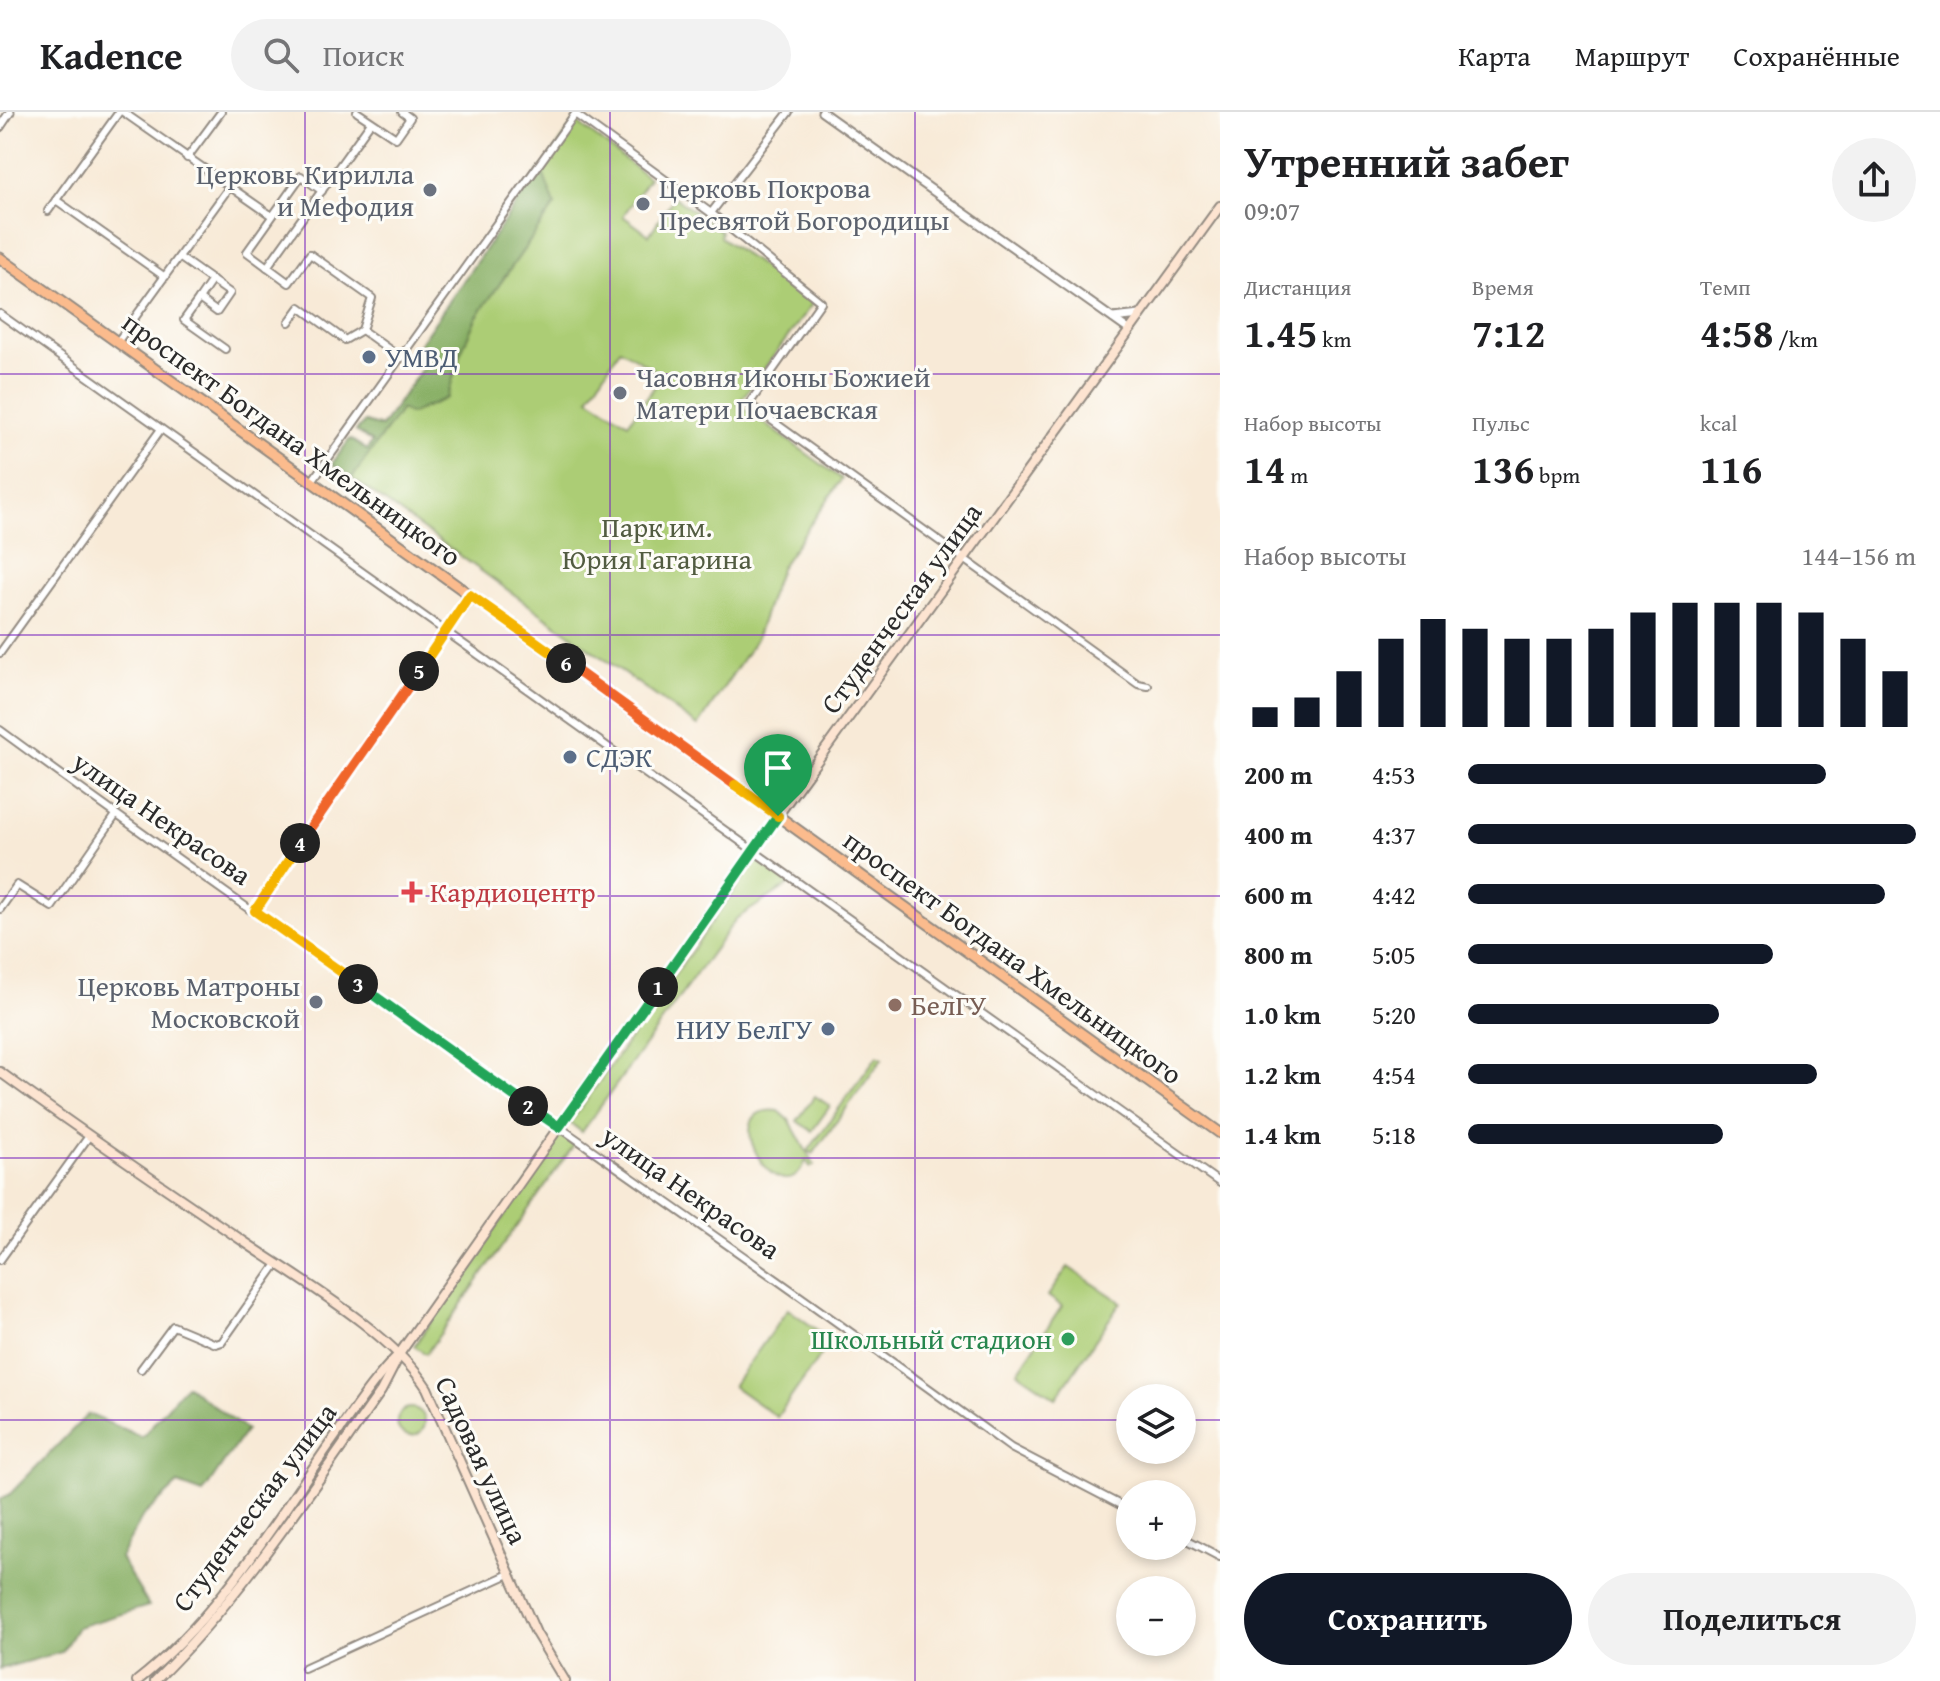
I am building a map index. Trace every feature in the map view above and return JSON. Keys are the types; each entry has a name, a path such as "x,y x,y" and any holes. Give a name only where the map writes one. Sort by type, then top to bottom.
{"main road":[{"name":"Студенческая улица","path":"137,1681 181,1639 232,1580 372,1385 400,1353 778,816 1220,206"},
{"name":"проспект Богдана Хмельницкого","path":"0,258 1220,1133"},
{"name":"Садовая улица","path":"0,1072 400,1353 427,1388 549,1659 565,1681"},
{"name":"Студенческая улица","path":"155,1681 191,1646 241,1588 381,1391 400,1353"}],"street":[{"path":"0,127 10,112"},
{"path":"48,211 121,112 272,216"},
{"path":"187,158 221,112"},
{"path":"357,112 396,138 410,118 402,112"},
{"path":"711,213 789,112"},
{"path":"822,112 1129,330"},
{"path":"312,481 575,114 711,213 821,302 749,404 1141,686 1148,686"},
{"path":"267,267 371,122"},
{"path":"289,322 300,307 345,340 362,330 372,298 310,254 289,283 247,252 301,176 322,191"},
{"path":"118,341 230,186"},
{"path":"56,200 165,277"},
{"path":"179,257 230,293 217,312 199,299"},
{"path":"212,280 184,320 225,349"},
{"path":"0,314 1220,1183"},
{"path":"1113,318 1140,315"},
{"path":"362,330 401,358"},
{"path":"0,653 161,429"},
{"path":"255,911 470,595"},
{"name":"улица Некрасова","path":"0,730 1011,1448 1116,1503"},
{"path":"0,909 17,885 52,907 116,815"},
{"path":"0,1260 89,1136"},
{"path":"141,1369 173,1326 216,1344 222,1342 277,1264"},
{"path":"1196,1544 1220,1557"},
{"path":"304,1668 509,1574"}],"green space":[{"name":"Парк им. Юрия Гагарина","path":"575,121 649,178 623,216 649,235 674,197 721,231 720,237 813,303 738,404 842,479 780,568 756,639 698,726 332,464 350,439 367,450 372,442 356,431 365,422 381,427 424,366 413,356","holes":["620,349 663,375 628,423 589,398"]},
{"path":"541,168 555,205 476,318 461,352 447,398 410,414 401,409 352,478 332,464 350,439 367,450 372,442 356,431 365,422 381,427 424,366 413,356 415,351"},
{"path":"756,860 790,884 736,919 582,1132 570,1123"},
{"path":"877,1056 882,1059 813,1154 808,1151"},
{"path":"815,1096 830,1106 812,1131 797,1121"},
{"path":"779,1111 789,1120 814,1165 810,1167 806,1160 795,1176 782,1178 769,1171 751,1140 751,1124 760,1113"},
{"path":"560,1135 574,1145 426,1354 414,1346"},
{"name":"Школьный стадион","path":"1068,1267 1121,1302 1056,1398 1018,1372 1062,1306 1048,1296"},
{"path":"788,1309 831,1340 777,1417 733,1386"},
{"path":"186,1385 246,1430 203,1493 178,1484 143,1516 120,1558 149,1606 77,1627 62,1652 0,1669 0,1499 9,1495 88,1414 142,1437"},
{"path":"411,1408 421,1412 425,1422 421,1432 411,1436 401,1432 397,1422 401,1412"}],"place":[{"name":"Церковь Кирилла и Мефодия","path":"430,190"},
{"name":"Церковь Покрова Пресвятой Богородицы","path":"643,204"},
{"name":"УМВД","path":"369,357"},
{"name":"Часовня Иконы Божией Матери Почаевская","path":"620,393"},
{"name":"СДЭК","path":"570,757"},
{"name":"Кардиоцентр","path":"412,892"},
{"name":"Церковь Матроны Московской","path":"316,1002"},
{"name":"БелГУ","path":"895,1005"},
{"name":"НИУ БелГУ","path":"828,1029"},
{"name":"Школьный стадион","path":"1068,1339"}],"route":[{"path":"470,595 778,816 559,1127 255,911 470,595"}]}
